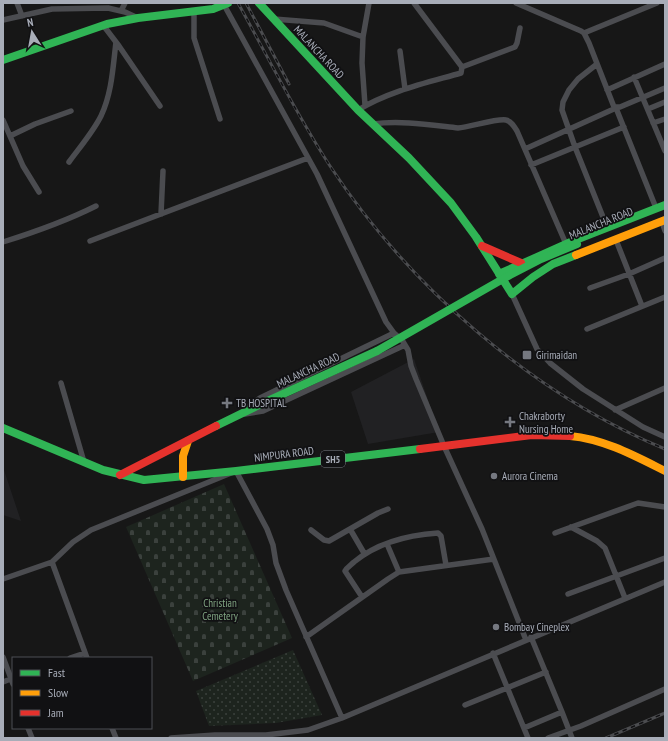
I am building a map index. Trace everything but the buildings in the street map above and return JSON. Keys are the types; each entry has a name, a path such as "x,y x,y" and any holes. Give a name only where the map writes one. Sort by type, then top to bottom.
{"main road":[{"name":"MALANCHA ROAD","path":"259,3 362,108 373,124 409,158 451,204 482,246 512,294"},
{"path":"3,60 103,25 138,18 213,9 225,4"},
{"path":"499,274 566,244 665,205"},
{"name":"MALANCHA ROAD","path":"120,475 237,416 377,351 528,265 577,244 665,210"},
{"path":"512,294 533,276 553,264 664,221"},
{"path":"482,246 496,254 521,263"},
{"name":"NIMPURA ROAD","path":"3,428 103,470 144,480 236,471 532,435 560,434 590,439 606,444 665,471"},
{"path":"183,477 183,456 188,441"}],"street":[{"path":"17,3 22,16"},
{"path":"121,11 125,3"},
{"path":"369,3 363,37 362,108 404,89 460,73 462,67"},
{"path":"414,3 462,67"},
{"path":"516,3 584,33 614,107 616,108 624,127 656,208"},
{"path":"584,33 657,3"},
{"path":"225,4 317,174 386,322 405,345 416,379 444,446 482,528 529,639 546,672 572,738"},
{"path":"3,20 52,9 108,8 121,11 138,18"},
{"path":"194,12 194,38 220,119"},
{"path":"274,19 324,24 363,37"},
{"path":"103,25 160,106"},
{"path":"462,67 512,49 517,43 520,28"},
{"path":"69,162 95,128 102,115 110,88 116,42"},
{"path":"400,51 404,89"},
{"path":"597,64 578,79 569,90 563,102 562,110 568,130 607,227"},
{"path":"607,90 665,64"},
{"path":"634,77 665,151"},
{"path":"525,149 616,108 665,88"},
{"path":"648,109 665,102"},
{"path":"10,136 35,124 71,111"},
{"path":"654,123 665,118"},
{"path":"3,120 22,166 40,192"},
{"path":"373,124 412,124 458,128 506,120 512,124 525,149 566,244"},
{"path":"531,165 624,127"},
{"path":"90,241 308,158"},
{"path":"161,214 163,171"},
{"path":"3,242 43,229 96,206"},
{"path":"664,221 665,231"},
{"path":"616,240 642,306"},
{"path":"590,288 629,274 665,258"},
{"path":"512,294 537,349 550,363 583,389 615,410 643,427 665,437"},
{"path":"587,329 665,297"},
{"path":"237,416 260,398 394,333"},
{"path":"237,416 263,411 405,345"},
{"path":"61,382 84,462"},
{"path":"615,410 665,388"},
{"path":"3,579 52,562 73,542 91,530 236,471 267,529 276,563 306,637 342,718"},
{"path":"554,533 638,503 665,507"},
{"path":"311,530 324,540 329,541 378,513 388,509"},
{"path":"571,527 601,543 625,598"},
{"path":"350,529 364,553"},
{"path":"362,597 345,571 364,553 387,544 413,536 439,533 446,565"},
{"path":"387,544 399,572"},
{"path":"568,594 665,558"},
{"path":"306,637 399,572 494,559"},
{"path":"52,562 86,655 75,657"},
{"path":"171,738 215,735 266,735 308,730 342,718 665,582"},
{"path":"493,654 528,738"},
{"path":"3,657 12,680 3,682"},
{"path":"465,705 546,672"},
{"path":"548,738 665,689"},
{"path":"524,728 562,712"}],"shaded area":[{"path":"414,359 439,432 368,444 351,392"},
{"path":"3,467 21,521 3,515"}],"green space":[{"name":"Christian Cemetery","path":"224,484 292,638 193,681 126,527"},
{"path":"293,650 322,715 276,723 209,726 196,691"}],"railway":[{"path":"238,3 294,106 330,166 362,210 397,253 436,294 477,332 521,367 568,398 616,426 665,449"},
{"path":"246,3 289,84"},
{"path":"606,738 665,713"}],"traffic: fast":[{"path":"3,60 107,24 138,18 213,9 228,3"},
{"path":"259,3 358,110 409,158 451,203 476,237 512,294 533,277 553,264 576,255"},
{"path":"499,274 573,241 665,205"},
{"path":"377,351 510,275 541,259 577,244"},
{"path":"216,426 377,351"},
{"path":"3,428 103,470 144,480 236,471 420,449"}],"traffic: slow":[{"path":"576,255 665,220"},
{"path":"570,436 607,444 665,471"},
{"path":"183,477 183,456 188,441"}],"traffic: jam":[{"path":"482,246 521,263"},
{"path":"120,475 216,426"},
{"path":"420,449 532,435 570,436"}],"place":[{"name":"Girimaidan","path":"527,355"},
{"name":"TB HOSPITAL","path":"227,403"},
{"name":"Chakraborty Nursing Home","path":"510,422"},
{"name":"Aurora Cinema","path":"494,476"},
{"name":"Bombay Cineplex","path":"496,627"}]}
